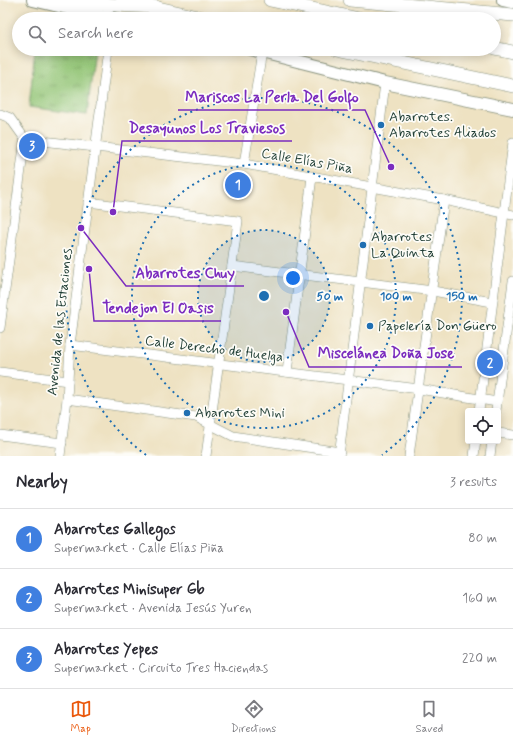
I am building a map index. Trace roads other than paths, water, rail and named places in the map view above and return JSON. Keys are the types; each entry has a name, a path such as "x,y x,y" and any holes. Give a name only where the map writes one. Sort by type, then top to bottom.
{"highway":[{"path":"124,0 175,12"},
{"path":"271,0 327,12"},
{"path":"350,0 480,12"},
{"path":"54,4 75,3 156,8"},
{"path":"501,14 513,15"},
{"path":"501,49 513,52"},
{"path":"370,56 513,86"}],"main road":[{"path":"33,0 85,12"},
{"path":"503,0 513,2"},
{"path":"279,56 385,83 513,109"},
{"path":"429,102 448,96"}],"street":[{"name":"Avenida de las Estaciones","path":"60,456 67,399 70,345 107,56"},
{"path":"244,164 255,56"},
{"path":"67,399 189,416 204,420 224,433 233,436 339,454 350,380 385,83"},
{"path":"0,114 10,118 25,139 3,271 0,328"},
{"name":"Calle Elías Piña","path":"25,139 244,164 312,177 372,186 513,215"},
{"path":"480,408 513,142"},
{"path":"287,372 312,177"},
{"path":"410,456 444,200"},
{"path":"88,202 238,221 206,456"},
{"path":"232,266 432,291 492,302"},
{"path":"497,406 513,281"},
{"name":"Calle Derecho de Huelga","path":"70,345 419,389 481,399 497,406"},
{"path":"0,372 68,380"},
{"path":"501,433 513,435"},
{"path":"0,435 62,443"},
{"path":"474,456 476,444"},
{"path":"490,456 492,444"}],"place":[{"name":"Abarrotes. Abarrotes Aliados","path":"381,125"},
{"name":"Abarrotes Yepes","path":"32,146"},
{"name":"Mariscos La Perla Del Golfo","path":"391,167"},
{"name":"Abarrotes Gallegos","path":"238,185"},
{"name":"Desayunos Los Traviesos","path":"113,212"},
{"name":"Abarrotes Chuy","path":"81,228"},
{"name":"Abarrotes La Quinta","path":"363,245"},
{"name":"Tendejon El Oasis","path":"89,269"},
{"name":"Miscelánea Doña Jose","path":"286,312"},
{"name":"Papelería Don Güero","path":"370,326"},
{"name":"Abarrotes Minisuper Gb","path":"490,363"},
{"name":"Abarrotes Mini","path":"187,413"}]}
